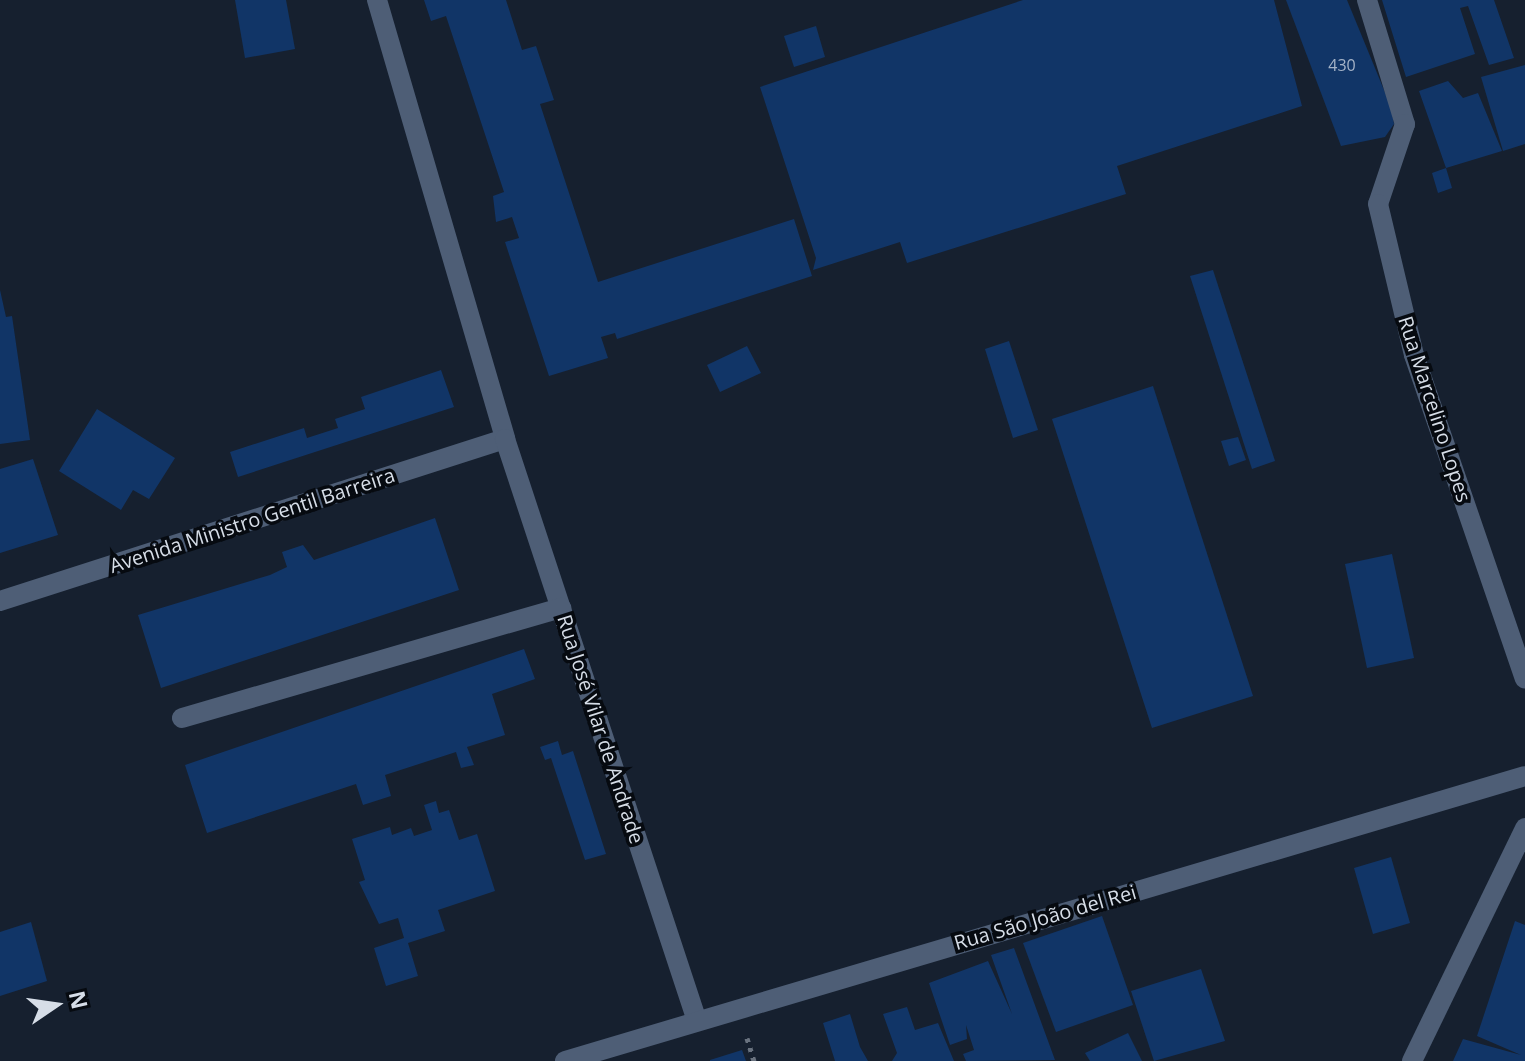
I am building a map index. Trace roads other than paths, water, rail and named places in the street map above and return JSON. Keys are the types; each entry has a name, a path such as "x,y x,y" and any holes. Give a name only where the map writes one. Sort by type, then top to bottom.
{"street":[{"name":"Rua José Vilar de Andrade","path":"377,0 505,439 696,1018"},
{"name":"Rua Marcelino Lopes","path":"1367,0 1405,124 1378,204 1414,355 1525,679"},
{"name":"Avenida Ministro Gentil Barreira","path":"0,601 505,439"},
{"path":"182,718 561,608"},
{"name":"Rua São João del Rei","path":"565,1061 696,1018 1525,776"},
{"path":"1412,1061 1525,828"}]}
